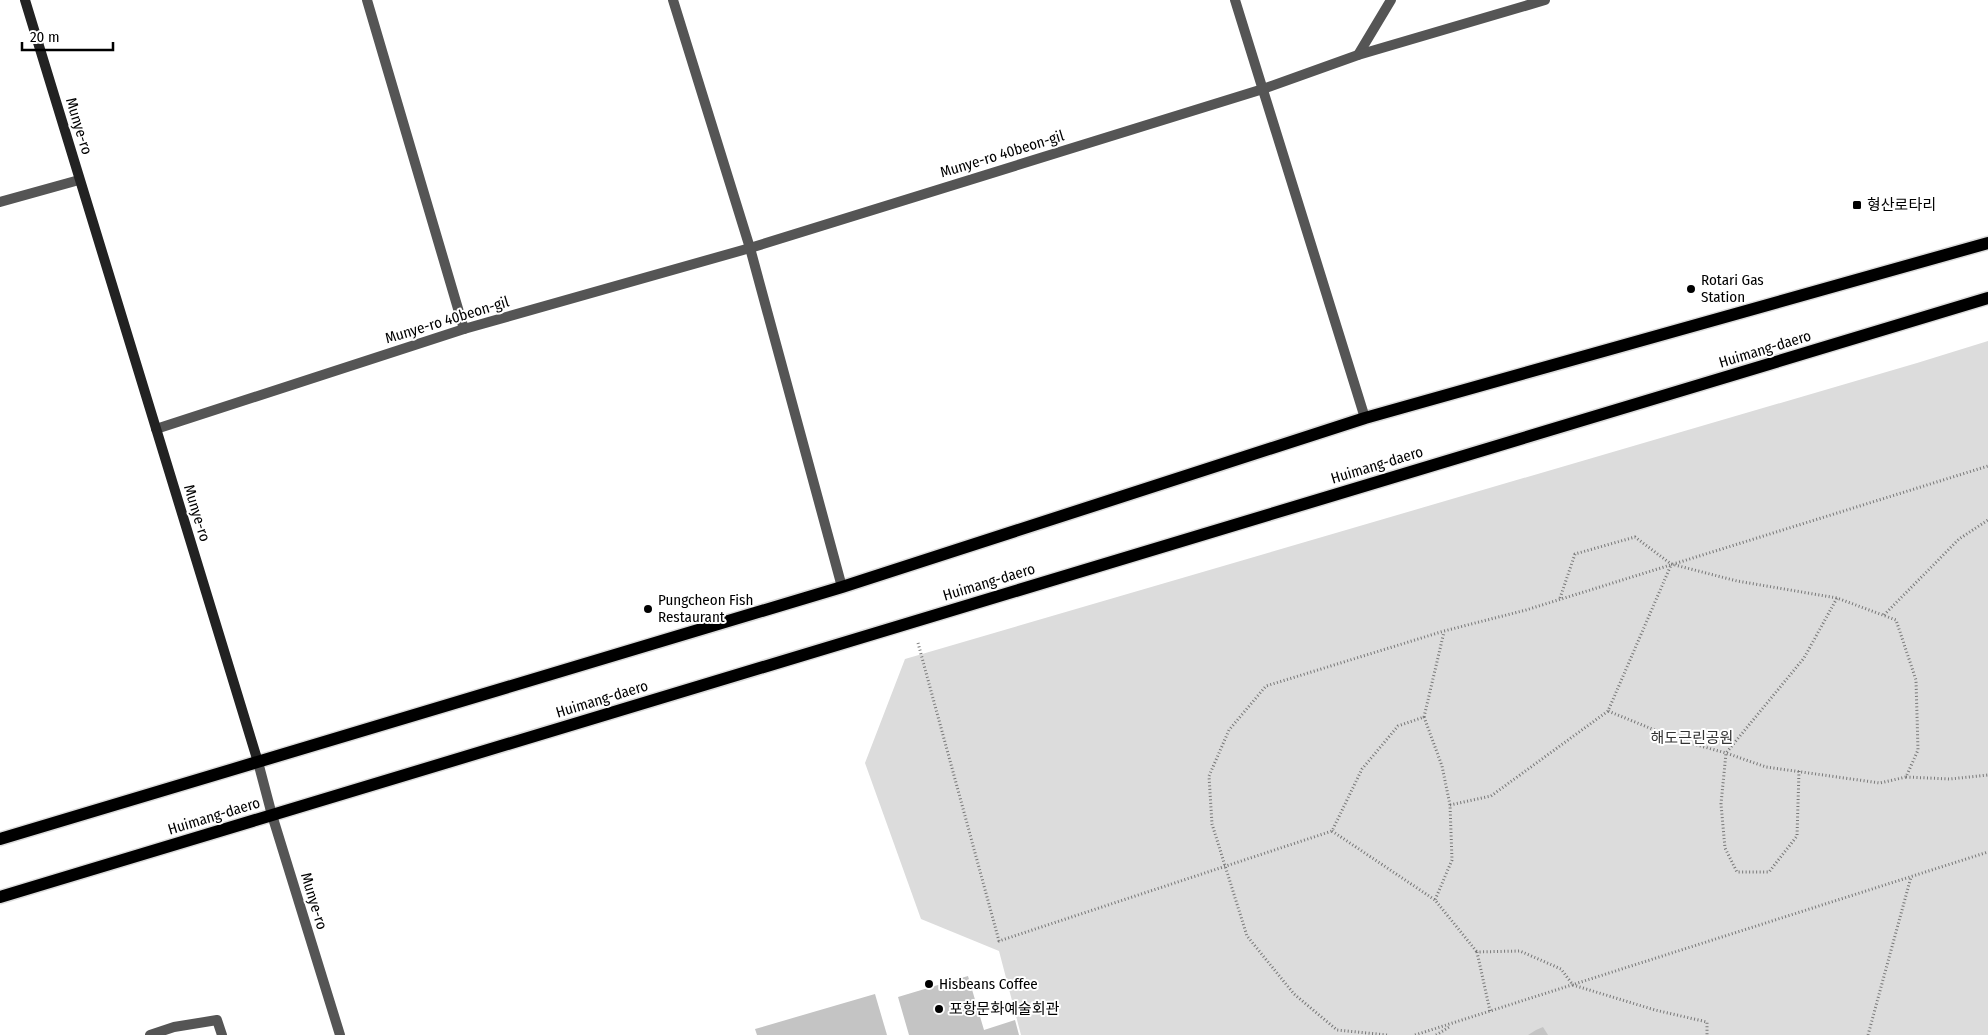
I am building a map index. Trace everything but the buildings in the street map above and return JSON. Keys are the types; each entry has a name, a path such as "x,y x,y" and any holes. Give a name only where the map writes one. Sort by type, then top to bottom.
{"main road":[{"name":"Munye-ro","path":"25,0 258,762"},
{"path":"0,839 842,587 1365,418 1988,243"},
{"name":"Huimang-daero","path":"0,897 1988,298"}],"street":[{"path":"367,0 464,329"},
{"path":"673,0 750,248 842,587"},
{"path":"1235,0 1365,418"},
{"path":"1358,55 1391,0"},
{"name":"Munye-ro 40beon-gil","path":"156,429 464,329 750,248 1263,89 1358,55 1545,0"},
{"path":"0,202 79,180"},
{"name":"Munye-ro","path":"258,762 272,815 340,1035"},
{"path":"150,1035 174,1027 217,1020 222,1035"}],"path":[{"path":"1387,1035 1336,1030 1294,994 1247,936 1212,824 1209,776 1229,730 1266,686 1560,599 1988,466"},
{"path":"1884,616 1959,538 1988,520"},
{"path":"1560,599 1576,554 1635,536 1671,564 1737,581 1837,598 1896,620 1916,680 1918,750 1906,777"},
{"path":"1450,805 1491,796 1608,711 1671,564"},
{"path":"1800,771 1797,836 1768,872 1737,872 1725,848 1721,804 1726,753 1804,658 1837,598"},
{"path":"913,622 1000,941 1332,831 1362,769 1398,726 1424,717"},
{"path":"1435,900 1452,860 1450,805 1442,766 1424,717 1444,632"},
{"path":"1608,711 1679,740 1726,753 1766,767 1880,783 1906,777 1950,779 1988,775"},
{"path":"1332,831 1435,900 1477,952 1490,1011"},
{"path":"1415,1035 1988,852"},
{"path":"1868,1035 1911,877"},
{"path":"1477,952 1520,951 1561,969 1572,985 1655,1010 1707,1022 1707,1035"},
{"path":"1436,1035 1455,1022"}],"green space":[{"name":"해도근린공원","path":"1988,341 1988,1035 1021,1035 999,951 921,919 865,763 905,659"}],"place":[{"name":"형산로타리","path":"1857,205"},
{"name":"Rotari Gas Station","path":"1691,289"},
{"name":"Pungcheon Fish Restaurant","path":"648,609"},
{"name":"Hisbeans Coffee","path":"929,984"},
{"name":"포항문화예술회관","path":"939,1009"}]}
